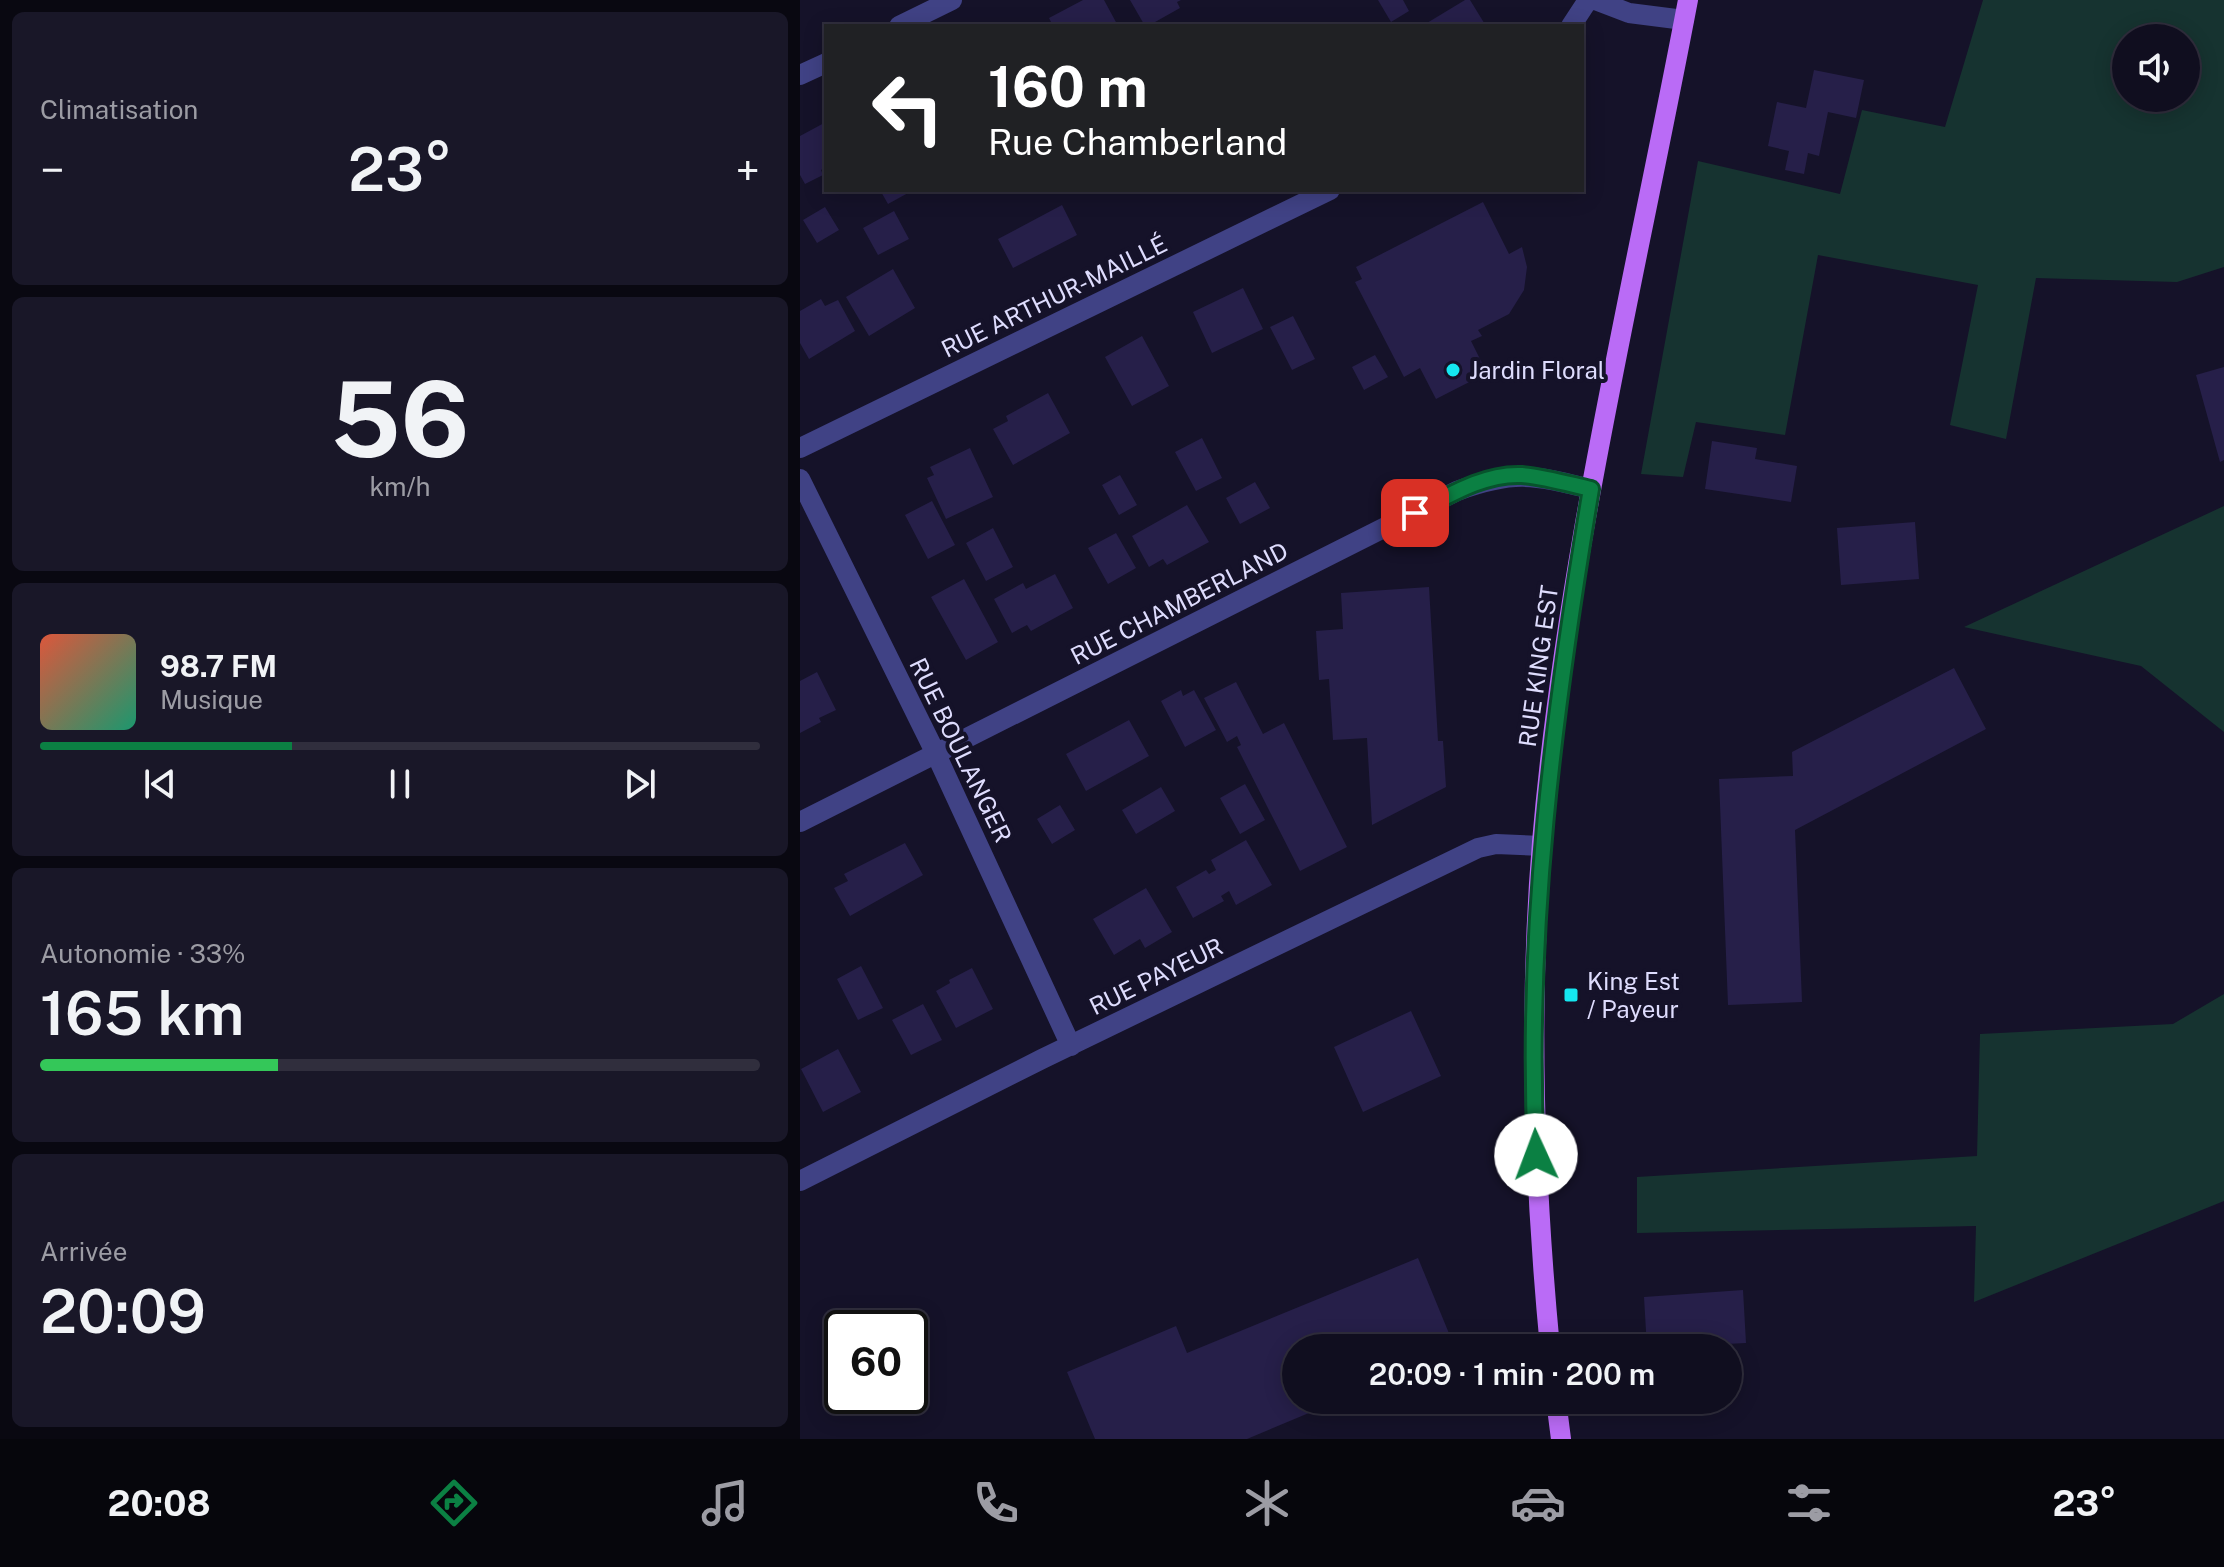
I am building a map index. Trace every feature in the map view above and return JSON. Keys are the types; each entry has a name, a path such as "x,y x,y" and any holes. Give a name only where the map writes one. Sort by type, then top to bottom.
{"main road":[{"name":"RUE KING EST","path":"1549,1334 1540,1242 1535,1127 1536,937 1542,846 1571,607 1591,489 1686,10"},
{"path":"1558,1414 1561,1439"}],"street":[{"path":"903,24 952,0"},
{"path":"1572,24 1588,0"},
{"path":"1595,0 1629,13 1686,10"},
{"path":"800,75 824,64"},
{"name":"RUE ARTHUR-MAILLÉ","path":"800,448 1326,192"},
{"name":"RUE CHAMBERLAND","path":"800,822 1457,491 1492,478 1521,475 1591,489"},
{"name":"RUE BOULANGER","path":"800,479 936,754 1071,1046"},
{"name":"RUE PAYEUR","path":"800,1181 1478,848 1496,844 1542,846"}],"green space":[{"path":"1983,0 2224,0 2224,267 2177,282 2036,278 2006,439 1950,425 1978,285 1818,255 1785,435 1696,422 1683,477 1641,474 1698,161 1840,194 1862,110 1945,127"},
{"path":"2224,506 2224,732 2141,666 1964,627"},
{"path":"2224,994 2224,1201 1974,1302 1976,1226 1637,1233 1637,1177 1977,1156 1980,1034 2173,1024"}],"building":[{"path":"1083,0 1104,0 1117,24 1052,24 1049,18"},
{"path":"1130,0 1181,0 1177,2 1180,8 1152,24 1144,24"},
{"path":"1378,0 1403,0 1409,11 1391,22"},
{"path":"1470,0 1485,24 1425,24"},
{"path":"1814,70 1864,80 1856,118 1828,112 1819,156 1808,153 1804,174 1785,170 1789,151 1768,146 1777,102 1806,108"},
{"path":"824,123 823,175 805,184 800,175 800,136"},
{"path":"881,192 908,193 888,204"},
{"path":"1483,202 1509,254 1522,247 1527,267 1524,290 1509,314 1478,330 1482,336 1471,341 1487,373 1436,399 1420,368 1404,377 1355,282 1362,279 1356,267"},
{"path":"1062,205 1077,235 1013,268 998,239"},
{"path":"825,207 839,230 817,243 803,220"},
{"path":"894,211 909,239 878,255 863,228"},
{"path":"893,269 915,308 869,336 846,297"},
{"path":"1243,288 1263,329 1212,353 1193,312"},
{"path":"821,299 825,306 838,300 855,331 809,359 800,343 800,311"},
{"path":"1293,316 1315,359 1292,370 1270,327"},
{"path":"1142,336 1169,386 1132,406 1105,357"},
{"path":"1375,355 1388,377 1364,390 1352,367"},
{"path":"2224,367 2224,460 2220,462 2196,375"},
{"path":"1048,393 1070,433 1013,465 993,429 1008,421 1006,416"},
{"path":"1202,438 1222,478 1196,491 1175,452"},
{"path":"1712,441 1757,448 1755,459 1797,466 1791,502 1705,489"},
{"path":"970,448 993,497 946,519 927,478 934,475 930,467"},
{"path":"1120,475 1137,505 1119,515 1102,485"},
{"path":"1255,482 1270,508 1240,524 1226,498"},
{"path":"932,501 955,545 928,559 905,515"},
{"path":"1187,505 1209,542 1167,565 1163,559 1149,567 1132,536"},
{"path":"1915,522 1919,579 1841,585 1837,528"},
{"path":"993,528 1013,567 986,581 966,543"},
{"path":"1116,533 1136,568 1108,584 1088,548"},
{"path":"1055,574 1073,608 1031,631 1027,625 1012,633 994,599 1023,583 1026,589"},
{"path":"964,579 998,642 966,660 931,597"},
{"path":"1429,587 1438,741 1443,741 1446,787 1372,825 1367,738 1333,740 1329,679 1319,680 1316,631 1343,629 1341,593"},
{"path":"1954,668 1986,729 1795,830 1802,1002 1728,1005 1719,779 1793,776 1792,752"},
{"path":"817,672 836,710 819,718 821,722 800,733 800,681"},
{"path":"1236,682 1263,734 1284,723 1347,847 1300,871 1237,747 1241,745 1237,736 1227,742 1204,698"},
{"path":"1181,690 1183,696 1194,690 1216,730 1185,747 1161,701"},
{"path":"1129,720 1149,756 1086,791 1066,754"},
{"path":"1245,784 1265,820 1240,834 1220,798"},
{"path":"1161,787 1175,811 1136,834 1122,810"},
{"path":"1060,805 1075,830 1052,844 1037,819"},
{"path":"1246,840 1272,885 1236,905 1229,891 1221,896 1224,901 1193,918 1176,887 1206,870 1209,874 1216,870 1211,860"},
{"path":"905,843 923,875 850,916 834,888 848,881 844,874"},
{"path":"1146,888 1172,932 1145,948 1140,939 1114,955 1093,919"},
{"path":"861,966 883,1008 858,1020 837,979"},
{"path":"972,968 993,1009 956,1028 936,991"},
{"path":"923,1004 942,1040 911,1055 892,1020"},
{"path":"1411,1011 1441,1076 1363,1112 1334,1047"},
{"path":"838,1049 861,1092 823,1112 801,1069"},
{"path":"1418,1258 1449,1334 1282,1334 1282,1414 1307,1414 1247,1439 1095,1439 1067,1372 1176,1326 1187,1353"},
{"path":"1743,1290 1746,1343 1742,1343 1742,1334 1646,1334 1644,1297"}],"place":[{"name":"Jardin Floral","path":"1453,370"},
{"name":"King Est / Payeur","path":"1571,995"}],"route":[{"path":"1415,513 1457,491 1492,478 1521,475 1591,489 1571,607 1542,846 1536,937 1536,1155"}]}
